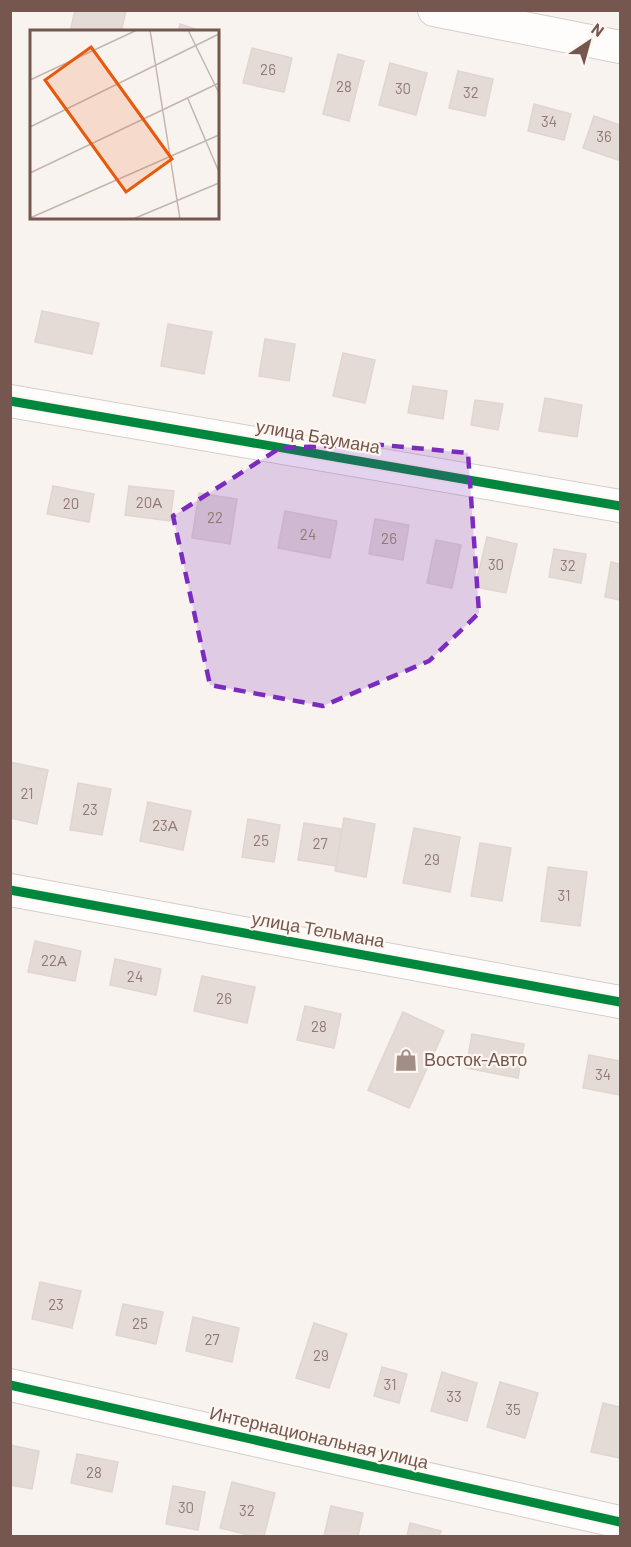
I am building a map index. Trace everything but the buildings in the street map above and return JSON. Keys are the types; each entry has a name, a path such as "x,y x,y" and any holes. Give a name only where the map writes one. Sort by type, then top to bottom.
{"street":[{"path":"434,10 621,47"},
{"name":"улица Баумана","path":"10,401 621,506"},
{"name":"улица Тельмана","path":"10,890 621,1002"},
{"name":"Интернациональная улица","path":"10,1385 621,1522"}],"highlighted area":[{"path":"372,444 468,453 479,613 429,661 323,706 210,685 173,516 280,448"}],"cycle path":[{"path":"10,401 620,506"},
{"path":"10,890 620,1002"},
{"path":"10,1385 620,1522"}],"place":[{"name":"Восток-Авто","path":"406,1060"}]}
